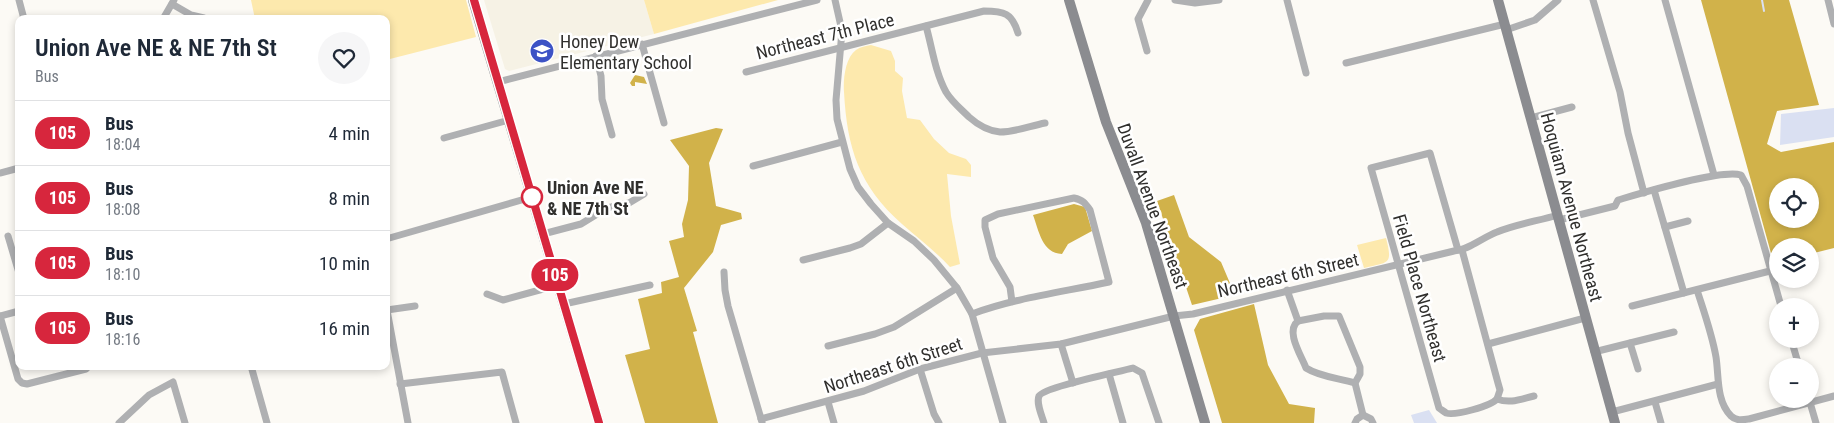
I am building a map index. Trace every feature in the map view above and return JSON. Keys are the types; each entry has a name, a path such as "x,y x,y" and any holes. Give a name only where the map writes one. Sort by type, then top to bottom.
{"street":[{"path":"19,0 23,15"},
{"path":"474,0 599,423"},
{"path":"498,82 817,0"},
{"path":"835,0 842,31 836,100 837,119 850,170 858,187 888,223 914,241 934,260 957,288 972,314 1002,423"},
{"name":"Duvall Avenue Northeast","path":"1069,0 1106,122 1146,223 1206,423"},
{"path":"1147,50 1138,19 1148,0"},
{"path":"1175,0 1195,3 1219,0"},
{"path":"1287,0 1306,73"},
{"name":"Hoquiam Avenue Northeast","path":"1498,0 1615,423"},
{"path":"1346,63 1536,20 1558,0"},
{"path":"1593,0 1620,92 1628,133 1644,193"},
{"path":"1665,0 1714,176"},
{"path":"1828,0 1834,24"},
{"path":"165,15 173,2 191,15"},
{"name":"Northeast 7th Place","path":"746,72 984,11 998,11 1008,15 1015,22 1018,33"},
{"path":"926,26 940,79 947,93 955,104 975,122 988,130 998,132 1012,131 1045,123"},
{"path":"642,44 664,122"},
{"path":"596,56 601,76 602,99 612,135"},
{"path":"1531,118 1572,107"},
{"path":"444,138 509,120"},
{"path":"753,166 842,142"},
{"name":"Field Place Northeast","path":"1460,250 1430,153 1370,168 1439,408 1445,413 1452,414 1488,406 1497,399"},
{"path":"0,173 15,169"},
{"name":"Northeast 6th Street","path":"762,421 864,391 920,369 982,353 1061,344 1460,250 1498,231 1615,206 1618,200 1714,176 1736,173 1741,175 1747,186 1769,267"},
{"path":"1654,190 1684,293"},
{"path":"543,234 581,224 607,208 629,203 644,194"},
{"path":"390,239 532,197"},
{"path":"972,314 996,305 1012,302 1109,282 1090,210 1081,199 1074,198 998,214 986,220 985,227 992,258 1010,287 1012,302"},
{"path":"1665,227 1688,221"},
{"path":"803,260 861,244 888,223"},
{"path":"8,236 15,260"},
{"path":"1460,250 1500,390 1497,399 1511,402 1534,396"},
{"path":"1632,306 1769,271"},
{"path":"724,272 728,306 762,421"},
{"path":"487,294 503,300 558,285"},
{"path":"564,304 650,285"},
{"path":"828,346 876,334 894,326 957,288"},
{"path":"1288,290 1298,321"},
{"path":"1698,290 1716,356 1718,384 1726,410 1737,420 1749,421 1789,408"},
{"path":"390,308 415,306"},
{"path":"15,312 0,316 15,368"},
{"path":"1355,383 1333,376 1318,374 1306,368 1292,332 1293,325 1298,321 1324,316 1339,316 1360,367 1360,374 1355,383 1363,415 1371,419 1373,423"},
{"path":"1488,344 1585,318"},
{"path":"390,326 408,423"},
{"path":"1594,352 1674,332"},
{"path":"1630,343 1638,369"},
{"path":"1061,344 1074,383"},
{"path":"1044,423 1038,398 1047,390 1133,368 1142,372 1158,422 1150,423"},
{"path":"920,369 934,414 939,423"},
{"path":"15,370 18,379 22,383 27,384 82,370"},
{"path":"252,370 268,423"},
{"path":"400,384 502,372 516,423"},
{"path":"1109,374 1124,423"},
{"path":"119,423 149,395 173,382 185,423"},
{"path":"1612,412 1718,384"},
{"path":"1819,399 1834,396"},
{"path":"828,402 834,423"},
{"path":"1655,402 1661,423"},
{"path":"1812,408 1816,423"},
{"path":"1355,423 1363,415"}],"shaded area":[{"path":"251,0 466,0 476,37 390,59 390,15 254,15"},
{"name":"Honey Dew Elementary School","path":"484,0 644,0 654,34 509,71 505,69"},
{"path":"644,0 778,0 654,34"},
{"path":"1701,0 1789,0 1819,105 1777,111 1767,144 1781,152 1834,142 1834,248 1819,252 1819,238 1769,238 1769,246"},
{"path":"871,45 891,51 895,61 895,71 903,78 902,91 907,118 920,120 934,139 949,153 966,159 971,165 971,177 947,174 951,216 960,264 950,267 887,210 875,195 858,165 848,131 844,76 852,54 859,48"},
{"path":"635,75 644,77 647,84 635,82 635,86 632,86 630,83"},
{"path":"716,128 723,129 709,163 716,206 741,213 742,219 721,225 713,252 684,288 697,331 693,332 718,423 645,423 625,355 650,349 638,299 662,293 661,282 679,277 669,241 684,237 682,224 688,200 689,166 670,140"},
{"path":"1174,195 1189,237 1221,262 1235,295 1192,305 1157,201"},
{"path":"1074,204 1085,207 1092,231 1068,244 1062,254 1055,253 1042,240 1033,215"},
{"path":"1386,238 1389,253 1387,261 1364,268 1357,245"},
{"path":"1254,304 1268,365 1289,404 1315,408 1314,423 1222,423 1194,330 1200,319"}],"water":[{"path":"1834,108 1834,137 1780,145 1781,114"},
{"path":"1429,410 1437,423 1414,423 1411,415"}],"waterway":[{"path":"1762,0 1764,11"}],"bus line":[{"name":"105","path":"474,0 599,423"}],"place":[{"name":"Honey Dew Elementary School","path":"542,51"},
{"name":"Union Ave NE & NE 7th St","path":"532,197"}]}
